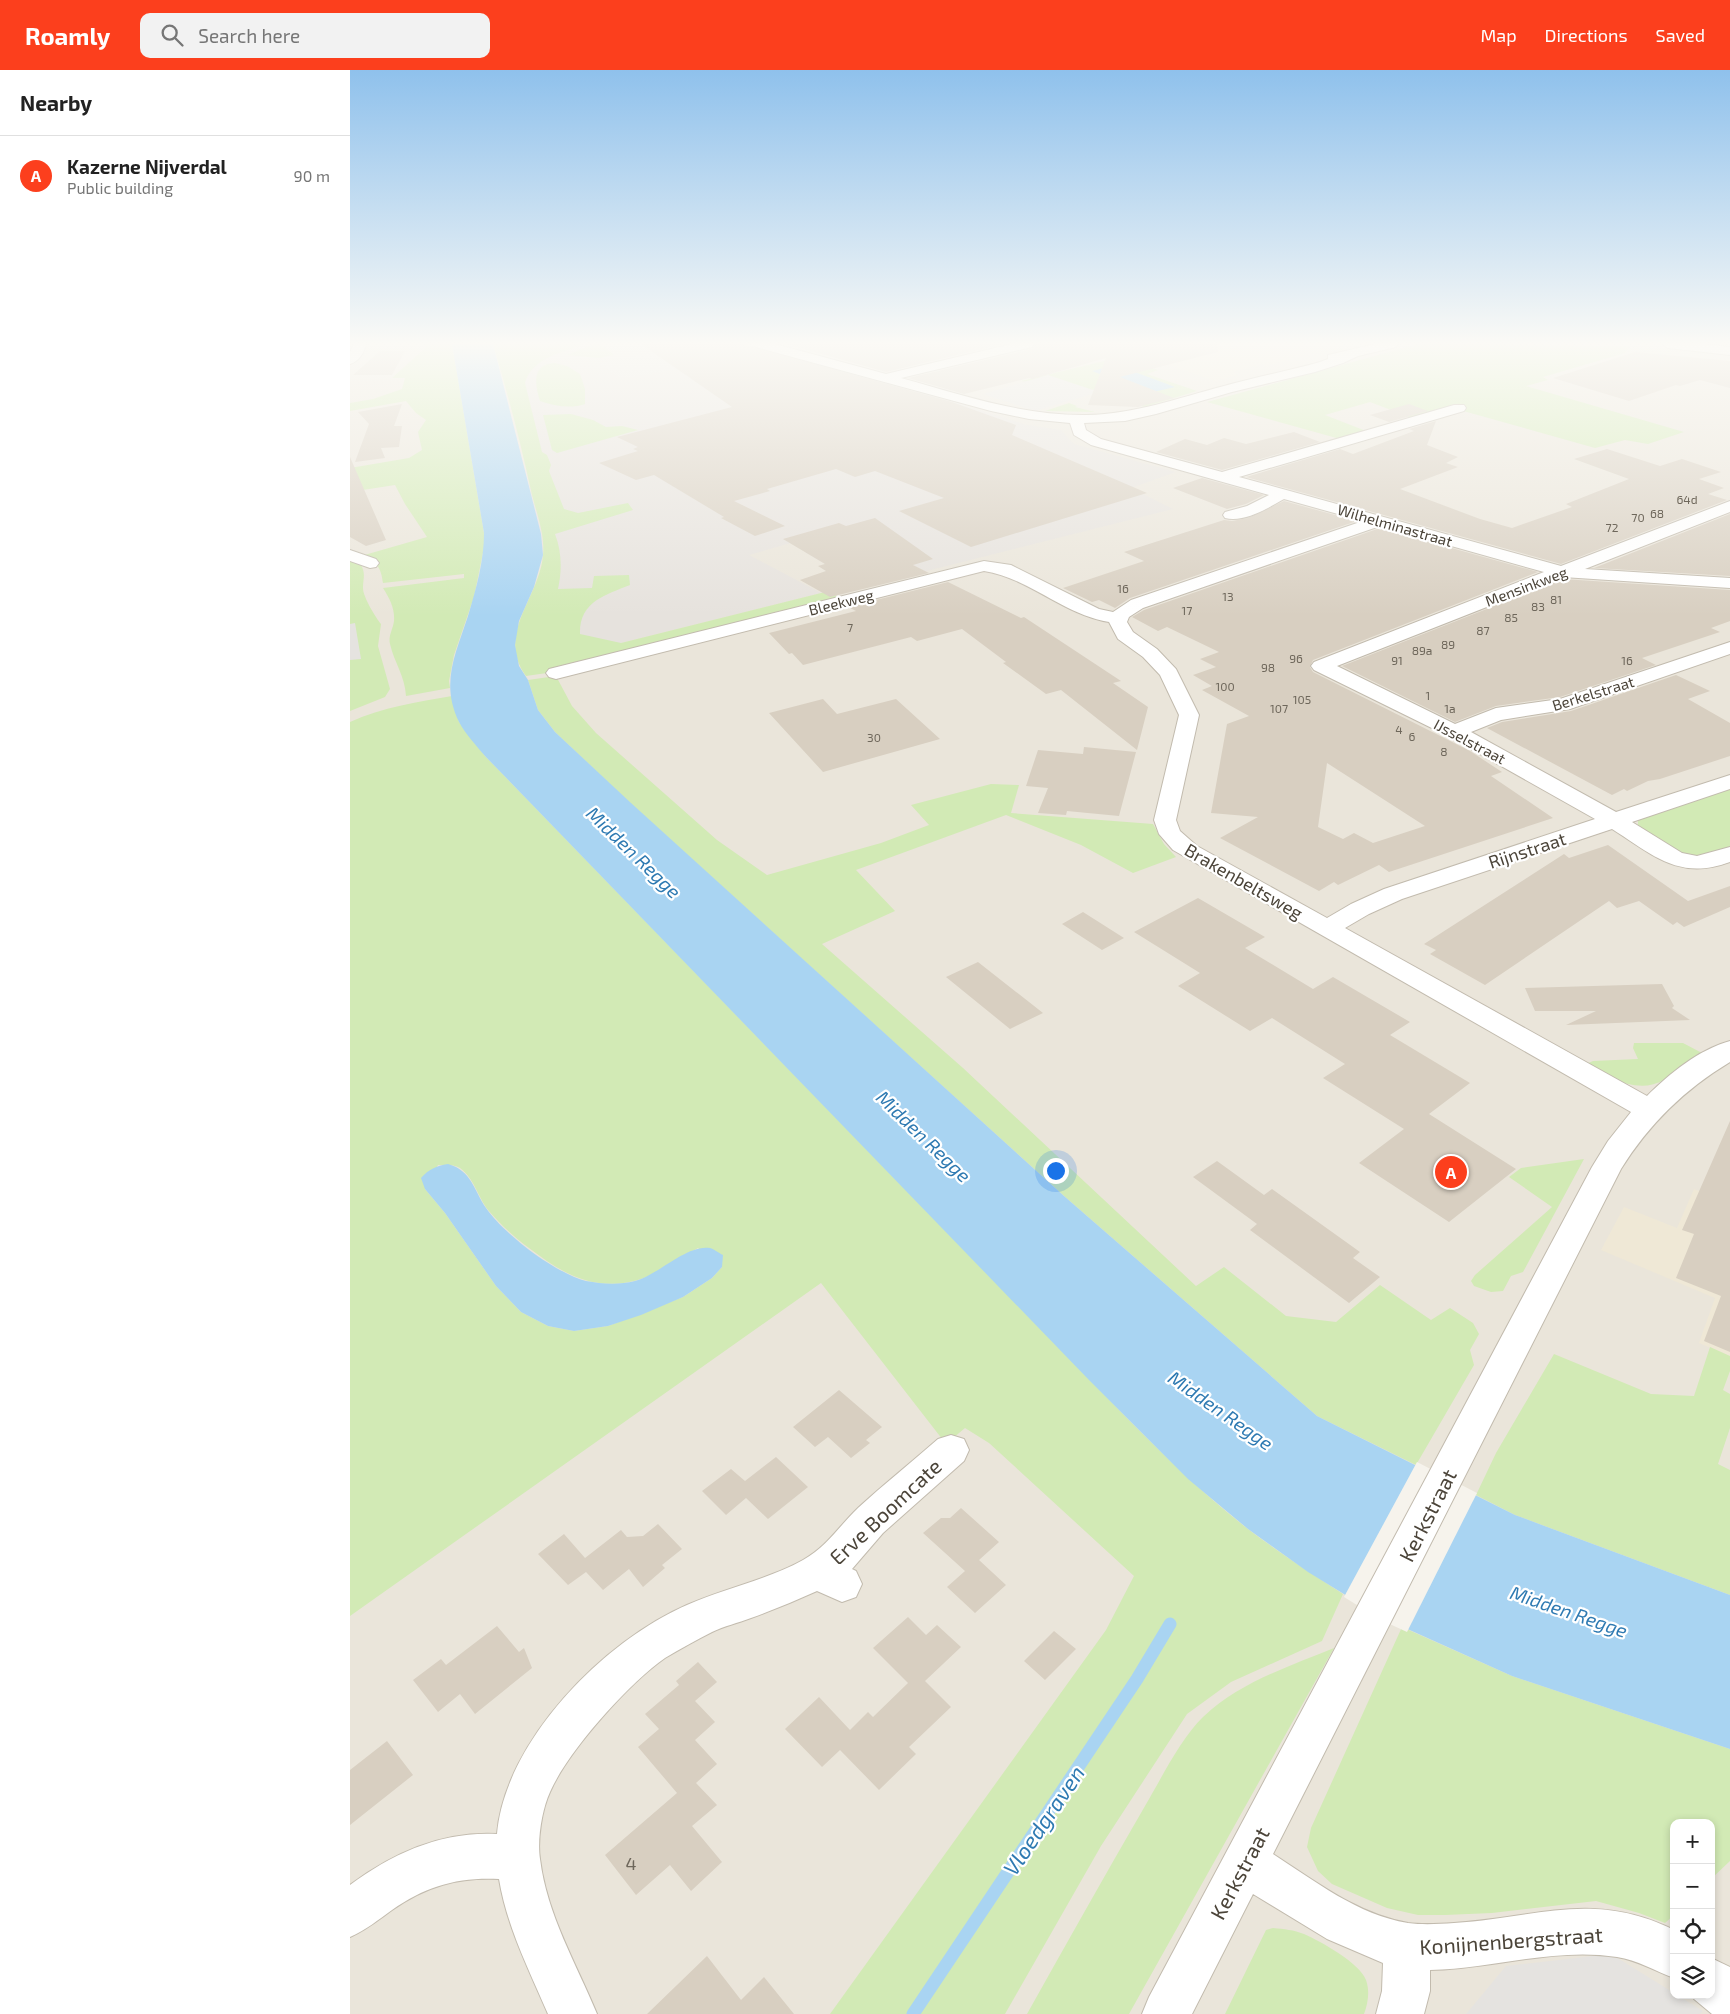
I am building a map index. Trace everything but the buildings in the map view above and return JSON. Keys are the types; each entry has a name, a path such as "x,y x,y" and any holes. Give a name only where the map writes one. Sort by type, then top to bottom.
{"street":[{"name":"Wilhelminastraat","path":"1083,435 1090,439 1222,477 1562,572 1730,583"},
{"path":"1222,477 1367,435"},
{"path":"1231,515 1253,509 1283,494"},
{"name":"Mensinkweg","path":"1321,666 1730,506"},
{"path":"1119,618 1125,611 1137,604 1380,521"},
{"path":"350,556 370,563"},
{"name":"Bleekweg","path":"556,673 984,566 1005,569 1098,616 1119,618"},
{"name":"Brakenbeltsweg","path":"1119,618 1119,626 1125,635 1150,653 1169,672 1189,715 1165,820 1170,834 1179,844 1648,1109"},
{"name":"Berkelstraat","path":"1455,732 1496,714 1563,705 1730,648"},
{"name":"IJsselstraat","path":"1321,666 1455,732 1615,821 1666,855 1680,860 1705,862 1730,854"},
{"name":"Rijnstraat","path":"1328,928 1360,909 1393,894 1730,782"},
{"name":"Kerkstraat","path":"1166,2014 1607,1167 1624,1139 1648,1109 1678,1084 1730,1050"},
{"name":"Erve Boomcate","path":"573,2014 537,1935 526,1904 517,1857 520,1818 530,1784 549,1751 576,1717 614,1675 651,1645 700,1618 776,1591 830,1578 841,1555 870,1521 951,1450"},
{"path":"350,1914 372,1896 414,1869 445,1859 471,1856 517,1857"},
{"name":"Konijnenbergstraat","path":"1245,1862 1325,1912 1370,1936 1407,1946 1464,1947 1579,1930 1638,1937 1672,1954"},
{"path":"1400,2014 1406,1991 1407,1946"},
{"path":"1715,1985 1730,1998"}],"shaded area":[{"path":"350,435 1730,435 1730,2014 350,2014"},
{"path":"520,435 1065,435 1074,444 1176,472 1131,488 1173,509 871,585 825,564 805,552 809,551 794,542 749,555 821,593 560,658"},
{"path":"355,623 361,659 350,660 350,624"},
{"path":"1694,1189 1730,1203 1730,1356 1699,1343 1715,1298 1601,1250 1624,1207 1677,1228"},
{"path":"1611,1954 1670,1991 1670,1999 1684,1999 1703,2011 1700,2014 1466,2014 1506,1966"}],"green space":[{"path":"419,435 467,435 484,533 484,548 474,597 454,655 449,681 450,688 406,696 404,682 390,641 394,612 383,588 464,578 464,574 383,583 377,566 371,560 361,556 427,537 395,485 350,492 350,468 409,458 422,450"},
{"path":"518,435 538,435 542,452 547,455 551,465 549,471 564,509 578,513 628,503 633,510 555,534 561,562 558,589 592,588 594,576 629,575 630,585 603,596 589,607 581,623 580,634 621,643 829,591 841,599 554,672 526,676 518,660 515,645 517,630 540,571 543,540"},
{"path":"548,435 621,435 557,453 552,450"},
{"path":"1325,435 1354,435 1340,439"},
{"path":"1548,435 1676,435 1648,444 1625,440 1595,448"},
{"path":"350,560 361,565 363,568 365,597 381,624 378,646 390,689 385,697 350,711"},
{"path":"556,676 572,706 596,733 717,840 767,875 881,843 929,825 911,805 991,784 1019,785 1011,813 1153,824 1164,844 1176,857 1133,873 1081,845 1006,815 856,870 895,911 822,944 963,1068 1196,1286 1224,1267 1286,1316 1336,1322 1380,1285 1431,1320 1450,1308 1473,1323 1479,1334 1470,1350 1474,1365 1416,1465 1317,1416 1064,1196 630,803 555,732 538,710 528,680"},
{"path":"452,696 459,722 485,756 1142,1433 1186,1476 1248,1529 1343,1594 1322,1641 1231,1682 1187,1714 1101,1846 1005,2014 830,2014 1106,1630 1134,1576 989,1443 965,1428 946,1444 821,1283 350,1616 350,722 388,709","holes":["438,1165 452,1165 465,1172 484,1205 507,1230 541,1257 578,1278 604,1284 634,1281 659,1271 698,1248 722,1267 712,1278 683,1297 608,1326 574,1331 548,1326 521,1312 496,1286 445,1213 425,1189"]},
{"path":"1730,789 1730,848 1705,856 1687,856 1638,828 1638,820 1642,817"},
{"path":"1634,1043 1683,1043 1702,1053 1664,1080 1644,1086 1623,1083 1584,1065 1593,1061 1638,1059 1633,1048"},
{"path":"1584,1159 1523,1272 1511,1276 1503,1291 1491,1292 1474,1286 1471,1281 1475,1275 1552,1207 1509,1177 1521,1168"},
{"path":"1710,1347 1730,1356 1730,1371 1723,1390 1730,1394 1730,1428 1718,1464 1730,1470 1730,1595 1515,1515 1476,1495 1496,1453 1554,1354 1651,1394 1694,1396"},
{"path":"1402,1627 1512,1676 1730,1749 1730,1861 1715,1875 1715,1819 1670,1819 1670,1919 1665,1923 1639,1913 1596,1901 1492,1913 1445,1915 1418,1915 1387,1908 1332,1884 1318,1871 1307,1847 1311,1828"},
{"path":"1334,1648 1129,2014 1027,2014 1179,1747 1195,1726 1217,1705 1265,1676"},
{"path":"1273,1928 1304,1934 1329,1947 1356,1967 1366,1980 1368,1988 1367,2006 1364,2014 1225,2014 1266,1930"}],"water":[{"name":"Midden Regge","path":"467,435 516,435 541,534 543,555 534,587 519,621 515,645 519,666 528,680 538,710 555,732 1064,1196 1317,1416 1515,1515 1730,1595 1730,1749 1512,1676 1383,1618 1308,1572 1248,1529 1188,1479 1089,1380 485,756 468,736 453,708 450,681 455,656 477,585 483,554 484,533"},
{"path":"448,1164 456,1167 467,1176 486,1208 517,1240 545,1261 574,1277 586,1281 604,1283 635,1281 644,1278 682,1255 701,1248 710,1248 723,1255 722,1267 712,1278 683,1297 641,1315 608,1326 574,1331 548,1326 521,1312 496,1286 445,1213 425,1189 421,1178 433,1168"}],"pier":[{"path":"1417,1462 1477,1493 1407,1632 1381,1620 1344,1597"}],"waterway":[{"name":"Vloedgraven","path":"913,2014 1137,1679 1170,1624"}],"place":[{"name":"Kazerne Nijverdal","path":"1451,1172"}]}
